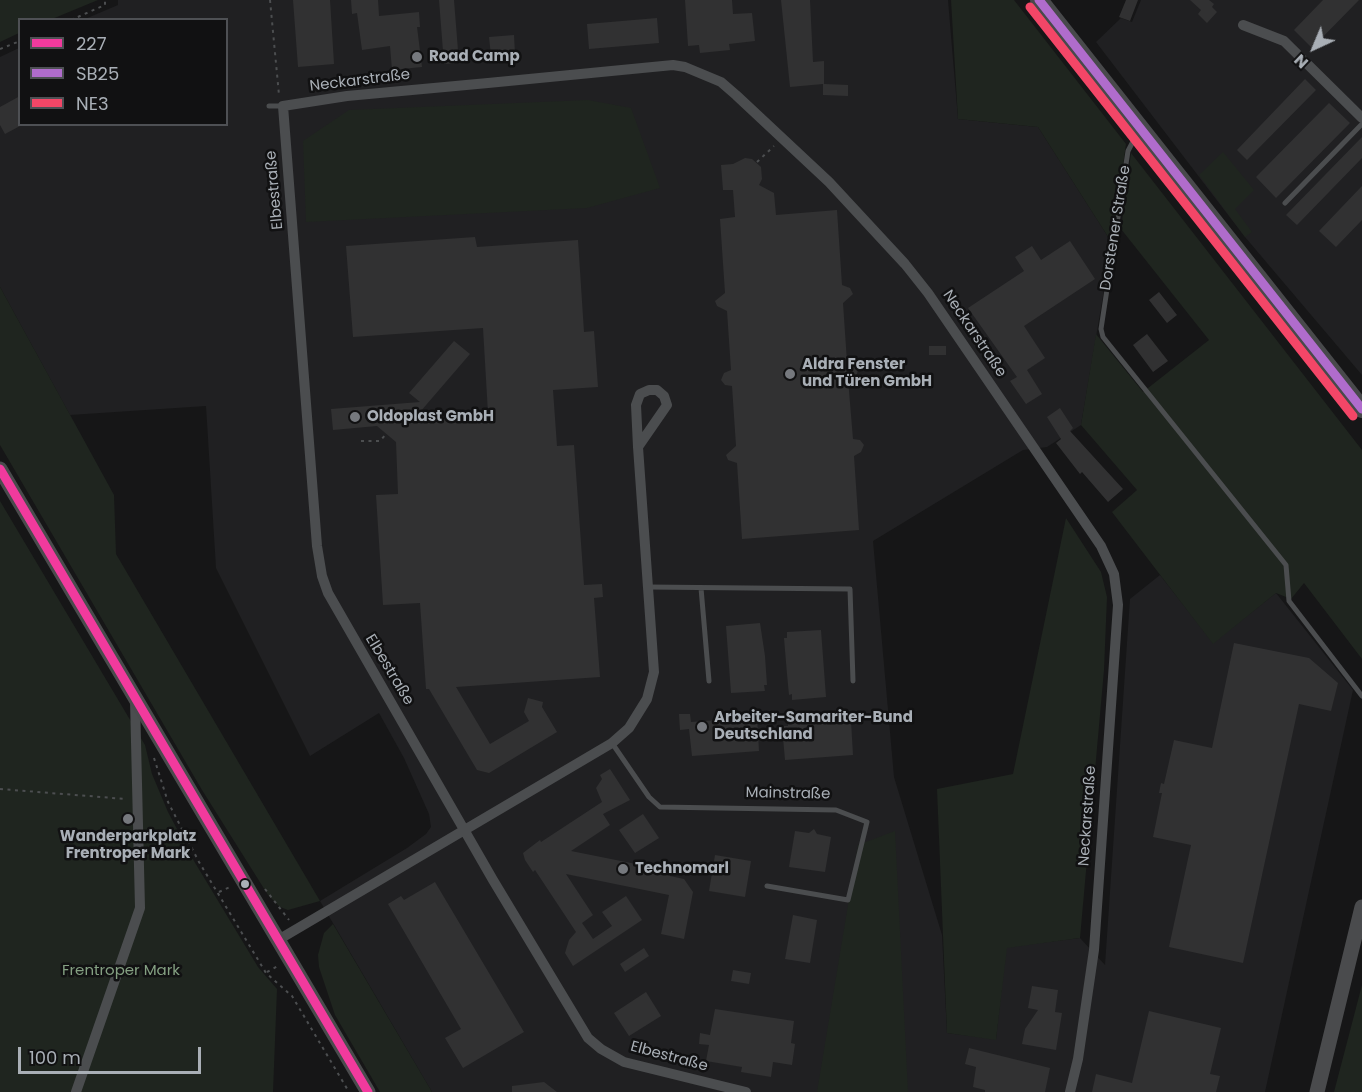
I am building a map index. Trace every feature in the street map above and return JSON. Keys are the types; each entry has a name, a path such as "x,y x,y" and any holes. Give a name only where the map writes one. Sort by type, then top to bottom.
{"main road":[{"path":"1039,0 1362,410"},
{"path":"0,469 368,1092"},
{"path":"1317,1092 1362,907"}],"street":[{"path":"1243,25 1284,41 1362,118"},
{"name":"Neckarstraße","path":"283,106 347,96 673,65 721,82 857,210 928,293 1101,546 1114,574 1118,605 1093,958 1078,1059 1070,1092"},
{"name":"Elbestraße","path":"283,106 316,546 322,576 335,609 588,1038 601,1049 624,1062 746,1092"},
{"path":"278,940 612,743 629,728 647,699 654,672 638,447 636,405 640,394 657,390 667,405 638,447"},
{"path":"76,1092 140,908 135,700"}],"lane":[{"path":"269,106 283,106"},
{"path":"1285,203 1362,124"},
{"name":"Dorstener Straße","path":"1139,129 1128,151 1101,329 1103,337 1286,565 1289,601 1362,696"},
{"path":"648,587 850,589 853,681"},
{"path":"701,588 709,681"},
{"name":"Mainstraße","path":"612,743 649,798 660,807 836,810 867,822 848,900 767,886"}],"path":[{"path":"76,18 105,5 105,0"},
{"path":"270,0 277,89 283,106"},
{"path":"0,50 18,42"},
{"path":"757,162 782,138"},
{"path":"361,441 380,441 386,434"},
{"path":"153,752 157,775 168,802 199,862 266,972 292,996 349,1092"},
{"path":"0,789 137,800"},
{"path":"219,892 235,884"},
{"path":"262,886 296,929"}],"shaded area":[{"path":"118,0 948,0 958,119 1038,127 1112,243 1081,425 1047,447 1023,450 873,541 894,777 942,935 947,1033 996,1039 1006,947 1080,938 1105,965 1130,599 1160,575 1213,643 1276,593 1353,690 1265,1092 432,1092 320,901 407,848 426,834 431,827 429,814 404,758 379,713 310,756 216,568 206,406 70,415 0,287 0,57 18,48 18,126 228,126 228,18 87,18 118,5"},
{"path":"1141,0 1362,0 1362,375 1245,237 1096,42 1121,18 1132,22"}],"green space":[{"path":"0,0 98,0 54,18 18,18 18,33 0,42"},
{"path":"951,0 1014,0 1126,144 1112,243 1038,127 958,119"},
{"path":"588,100 631,108 660,188 587,208 306,222 303,141 349,110"},
{"path":"1223,152 1254,190 1235,209 1252,232 1245,237 1199,175"},
{"path":"1131,153 1362,450 1362,659 1304,583 1291,599 1276,593 1213,644 1112,512 1137,490 1081,425 1096,334 1143,392 1209,340 1121,229"},
{"path":"0,287 114,495 116,554 320,901 288,910 280,907 268,895 202,790 0,445"},
{"name":"Frentroper Mark","path":"0,501 145,745 152,774 168,812 194,861 258,967 277,989 273,1092 0,1092"},
{"path":"1066,518 1101,572 1107,597 1104,670 1080,938 1007,948 996,1040 947,1033 937,789 1013,774"},
{"path":"895,831 908,1092 817,1092 858,845"},
{"path":"333,924 432,1092 380,1092 335,1015 319,967 318,955 324,933"},
{"path":"1362,985 1362,1092 1334,1092"}],"building":[{"path":"293,0 330,0 334,64 298,67"},
{"path":"351,0 378,0 379,16 419,12 420,27 417,27 422,67 392,70 390,46 362,50 357,13 352,14"},
{"path":"439,0 454,0 459,63 444,64"},
{"path":"685,0 732,0 733,14 752,13 755,41 729,44 730,50 700,53 699,45 688,46"},
{"path":"781,0 810,0 813,62 824,61 824,84 848,85 848,96 823,95 823,84 790,87"},
{"path":"1126,0 1138,0 1130,21 1119,17"},
{"path":"1190,0 1209,0 1214,4 1212,7 1217,12 1207,23 1198,14 1201,10"},
{"path":"1323,0 1359,0 1312,48 1294,30"},
{"path":"657,18 659,43 589,49 587,24"},
{"path":"514,35 515,54 491,56 489,37"},
{"path":"1305,79 1316,90 1247,160 1237,150"},
{"path":"18,97 18,126 20,126 5,134 0,125 0,107"},
{"path":"1329,103 1350,123 1276,198 1256,177"},
{"path":"1362,137 1362,158 1297,225 1286,215"},
{"name":"Aldra Fenster und Türen GmbH","path":"745,158 752,159 761,167 762,179 759,185 774,193 776,215 837,210 842,285 850,288 853,294 843,303 847,362 854,364 858,369 857,374 848,379 853,439 860,440 864,445 861,452 854,456 859,530 742,539 737,463 728,460 726,455 736,446 732,386 725,385 721,380 724,373 731,370 727,311 717,306 715,301 725,293 720,219 735,217 733,190 723,190 721,165 733,164"},
{"path":"1362,186 1362,220 1336,247 1319,231"},
{"path":"475,237 477,247 578,240 584,332 594,331 598,387 553,390 557,446 574,445 584,585 602,584 603,597 594,598 600,677 456,687 490,744 529,721 524,712 528,698 543,702 542,707 557,732 489,773 477,770 429,689 426,689 420,603 383,605 376,495 398,494 396,442 377,426 333,430 331,409 420,402 409,393 454,341 470,354 414,419 488,413 483,328 353,337 346,246"},
{"path":"1070,241 1095,279 1024,326 1045,358 1027,370 1042,394 1026,404 1010,381 1017,377 968,308 1024,271 1015,257 1032,246 1041,260"},
{"path":"1159,292 1177,315 1167,323 1149,300"},
{"path":"1147,334 1168,361 1153,372 1133,345"},
{"path":"929,346 946,346 946,355 929,355"},
{"path":"1060,408 1073,428 1070,431 1123,489 1108,502 1082,472 1080,474 1056,443 1061,439 1047,417"},
{"path":"760,623 765,656 767,685 764,685 765,691 731,693 726,626"},
{"path":"821,630 826,697 792,700 792,694 789,695 784,638 787,638 787,632"},
{"path":"1234,643 1309,658 1338,683 1331,711 1299,704 1243,963 1169,947 1191,845 1153,837 1162,793 1159,793 1161,783 1164,784 1174,740 1212,748"},
{"path":"679,714 690,714 691,722 757,717 759,751 692,756 689,729 680,730"},
{"path":"844,719 845,722 851,721 853,755 785,760 782,726 788,726 788,723"},
{"name":"Technomarl","path":"610,769 630,800 603,814 610,825 571,851 671,871 670,876 684,879 693,892 684,939 661,934 669,895 566,874 593,915 582,923 593,939 612,926 602,912 626,896 642,920 573,966 565,953 569,940 576,932 535,870 533,872 523,853 602,802 596,788 602,779 600,775"},
{"path":"643,814 659,838 635,853 619,830"},
{"path":"814,829 817,834 831,837 825,872 789,867 795,831 809,833"},
{"path":"715,855 751,861 745,897 709,891"},
{"path":"435,882 524,1032 463,1068 445,1038 461,1029 388,904 401,896 404,900"},
{"path":"793,915 817,920 810,963 785,959"},
{"path":"644,948 649,956 625,972 620,964"},
{"path":"733,970 751,973 749,984 731,981"},
{"path":"1032,986 1058,990 1055,1012 1062,1013 1056,1050 1022,1044 1025,1029 1038,1010 1028,1008"},
{"path":"646,992 661,1016 629,1036 614,1013"},
{"path":"715,1009 794,1021 791,1043 795,1044 792,1065 773,1062 771,1077 741,1072 742,1067 706,1061 709,1045 699,1044 700,1033 710,1035"},
{"path":"1149,1011 1221,1028 1210,1074 1220,1076 1216,1092 1092,1092 1096,1074 1132,1083"},
{"path":"969,1048 1050,1068 1045,1092 985,1092 985,1090 973,1087 976,1067 965,1064"},
{"path":"544,1082 557,1092 512,1092 512,1086"}],"transit line":[{"name":"SB25","path":"1039,0 1362,409"},
{"name":"NE3","path":"1030,7 1353,416"},
{"name":"227","path":"0,469 368,1092"}],"place":[{"name":"Road Camp","path":"417,57"},
{"name":"Aldra Fenster und Türen GmbH","path":"790,374"},
{"name":"Oldoplast GmbH","path":"355,417"},
{"name":"Arbeiter-Samariter-Bund Deutschland","path":"702,727"},
{"name":"Wanderparkplatz Frentroper Mark","path":"128,819"},
{"name":"Technomarl","path":"623,869"}]}
